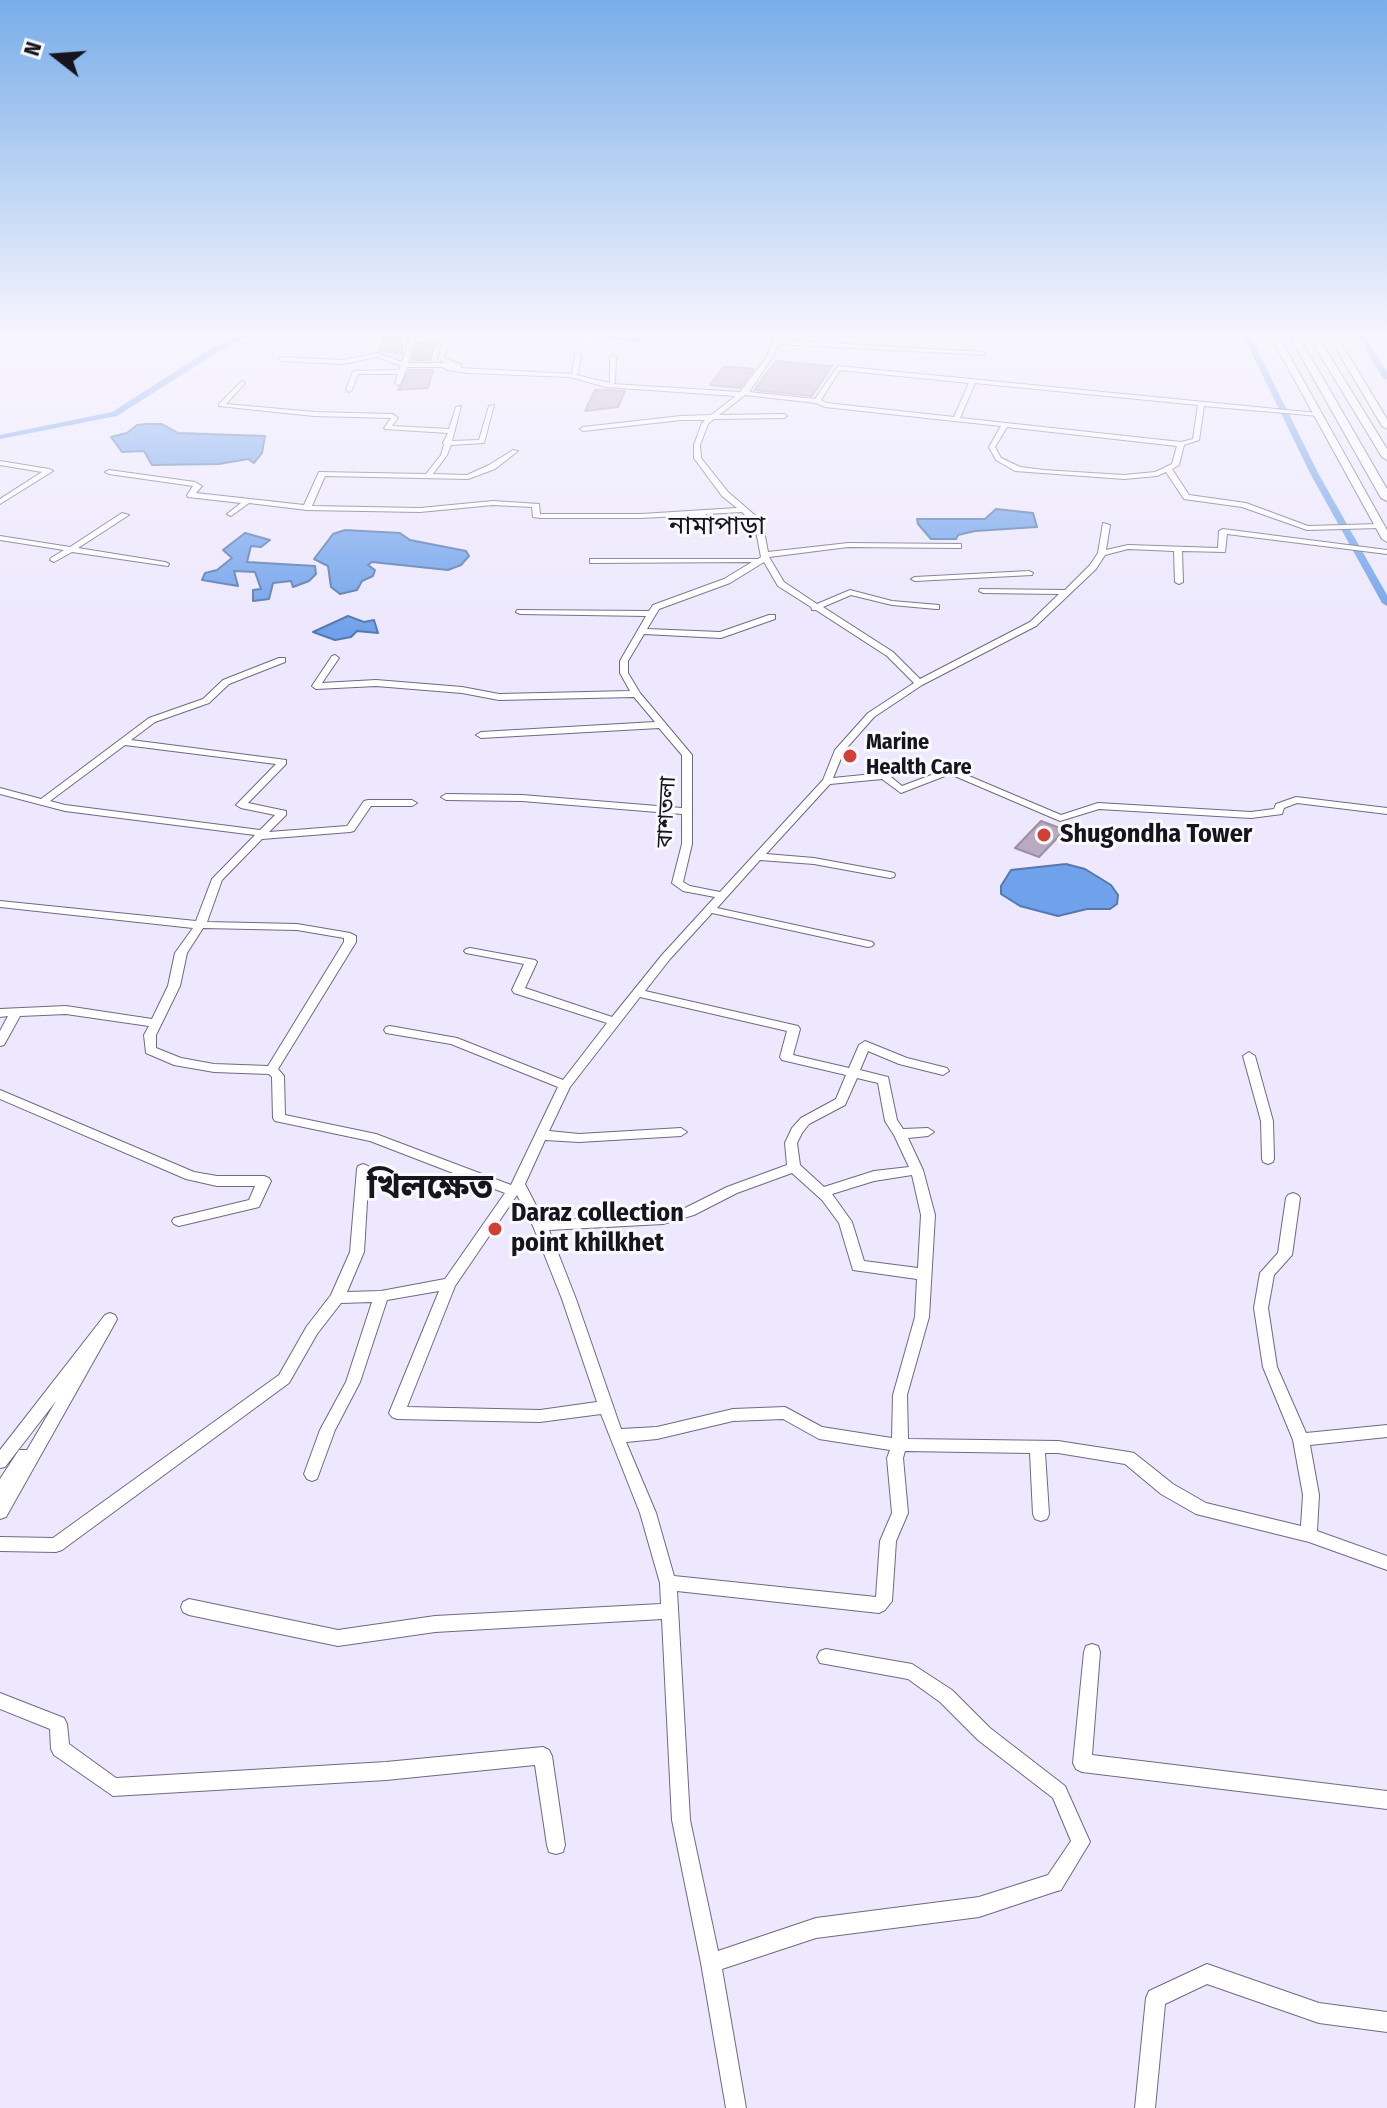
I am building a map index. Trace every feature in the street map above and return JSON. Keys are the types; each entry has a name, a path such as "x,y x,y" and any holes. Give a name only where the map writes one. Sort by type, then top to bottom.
{"highway":[{"path":"1350,433 1387,498"},
{"path":"1372,433 1387,457"}],"main road":[{"path":"1327,433 1382,535"},
{"path":"1347,469 1364,482 1387,517"}],"street":[{"path":"428,476 444,455 451,433"},
{"path":"446,443 482,442 484,433"},
{"path":"700,433 698,458 707,474 749,514 760,531 762,558 781,584 890,654 919,683"},
{"path":"1001,433 992,451 998,459 1018,469 1124,477 1169,471 1175,465 1181,444"},
{"path":"1083,433 1181,444 1196,440 1197,433"},
{"path":"307,508 322,474 477,475 515,451"},
{"path":"0,502 49,471 2,463"},
{"path":"1169,471 1187,497 1243,505 1297,526 1328,529 1363,527 1382,535"},
{"path":"109,472 195,484 198,486 191,495 194,496 307,508 420,510 493,503 536,506 536,515 540,516 702,512 749,514"},
{"path":"231,514 247,501"},
{"path":"702,512 704,520 711,522 749,514"},
{"path":"54,560 125,515"},
{"path":"1102,553 1106,525"},
{"path":"606,1407 540,1416 397,1413 449,1284 516,1187 544,1135 565,1085 708,909 760,857 827,781 840,750 871,715 919,683 1033,624 1102,553 1128,547 1222,550 1223,531 1385,551"},
{"path":"1352,545 1382,535"},
{"path":"0,538 165,564"},
{"path":"593,561 762,558 848,545 958,546"},
{"path":"1178,548 1179,582"},
{"path":"520,612 651,614 670,600 727,581 762,558"},
{"path":"915,579 1029,573"},
{"path":"983,591 1066,592"},
{"path":"815,608 850,592 892,603 936,607"},
{"name":"বাশতলা","path":"651,614 624,661 624,673 659,725 687,755 687,844 677,883 687,889 721,895"},
{"path":"642,631 721,635 772,617"},
{"path":"335,658 316,686 376,683 462,690 499,697 636,694"},
{"path":"43,802 152,720 206,701 226,682 282,660"},
{"path":"481,735 659,725"},
{"path":"125,742 283,762 241,805 282,811 262,835 221,872 200,925 181,953 174,986 154,1023 148,1042 150,1050 178,1062 214,1068 272,1070 278,1076 279,1118 372,1137 516,1187 540,1226 616,1436 648,1513 668,1583 681,1820 711,1963 736,2108"},
{"path":"827,781 884,776 913,766"},
{"path":"884,776 901,790 950,771 1060,818 1098,806 1251,815 1278,812 1280,806 1296,800 1387,811"},
{"path":"0,791 43,802 262,835 350,829 368,803 412,803"},
{"path":"446,797 522,798 688,811"},
{"path":"760,857 814,861 890,875"},
{"path":"0,904 200,925 297,927 350,936 350,942 272,1070"},
{"path":"708,909 868,944"},
{"path":"470,951 531,962 518,990 615,1022"},
{"path":"638,993 794,1029 786,1057 884,1080 891,1121 917,1170 928,1215 922,1317 900,1395 900,1445 895,1458 900,1513 888,1541 884,1601 879,1605 668,1583"},
{"path":"0,1013 66,1010 154,1023"},
{"path":"0,1042 16,1012"},
{"path":"390,1030 453,1041 565,1085"},
{"path":"923,1274 858,1266 845,1222 822,1192 794,1167 791,1143 805,1121 841,1102 865,1045 903,1061 943,1071"},
{"path":"1249,1056 1267,1121 1268,1159"},
{"path":"0,1094 191,1176 217,1181 264,1181 254,1204 179,1221"},
{"path":"544,1135 579,1138 681,1132"},
{"path":"900,1134 928,1132"},
{"path":"540,1226 636,1223 663,1219 689,1212 732,1190 794,1167"},
{"path":"0,1544 56,1545 284,1379 312,1330 337,1298 357,1252 363,1169"},
{"path":"822,1192 874,1176 917,1170"},
{"path":"1293,1198 1285,1255 1267,1273 1261,1308 1270,1367 1301,1440 1311,1495 1309,1535"},
{"path":"337,1298 381,1296 449,1284"},
{"path":"312,1474 328,1430 353,1382 381,1296"},
{"path":"0,1462 110,1319"},
{"path":"0,1492 110,1319"},
{"path":"0,1512 110,1319"},
{"path":"616,1436 657,1433 733,1415 785,1413 819,1433 900,1445 1037,1447 1129,1458 1167,1489 1202,1509 1309,1535 1387,1563"},
{"path":"1301,1440 1387,1431"},
{"path":"1037,1447 1041,1514"},
{"path":"189,1607 338,1638 435,1624 670,1611"},
{"path":"1092,1652 1082,1763 1387,1800"},
{"path":"711,1963 816,1928 979,1907 1039,1888 1054,1883 1081,1842 1059,1792 984,1734 946,1696 912,1672 826,1657"},
{"path":"0,1701 58,1724 60,1749 113,1787 386,1771 543,1756 556,1845"},
{"path":"1145,2108 1156,1998 1207,1974 1319,2013 1387,2022"}],"water":[{"path":"126,433 265,436 262,453 254,463 248,459 219,464 152,465 144,451 122,452 111,437"},
{"path":"996,509 1033,513 1037,527 975,531 958,535 956,539 931,539 917,519 985,519"},
{"path":"345,530 400,533 410,540 466,551 469,556 461,565 448,570 372,562 368,565 375,570 373,576 362,581 357,590 340,594 331,587 328,566 314,559 333,534"},
{"path":"245,533 270,540 261,547 251,546 247,562 315,566 316,574 309,581 293,587 291,581 273,583 269,599 253,601 253,590 261,589 255,572 234,571 238,586 202,580 205,573 217,570 232,558 223,550"},
{"path":"348,616 364,622 374,620 378,633 357,631 351,637 335,640 313,632"},
{"path":"1066,864 1085,869 1111,885 1118,895 1117,904 1110,909 1087,909 1058,916 1020,906 1001,894 1001,886 1011,870"}],"building":[{"name":"Shugondha Tower","path":"1041,821 1065,830 1039,857 1015,848"}],"waterway":[{"path":"0,437 18,433"},
{"path":"1294,433 1387,603"}],"place":[{"name":"Marine Health Care","path":"850,756"},
{"name":"Shugondha Tower","path":"1044,835"},
{"name":"Daraz collection point khilkhet","path":"495,1229"}],"district":[{"name":"নামাপাড়া","path":"717,527"},
{"name":"খিলক্ষেত","path":"430,1189"}]}
